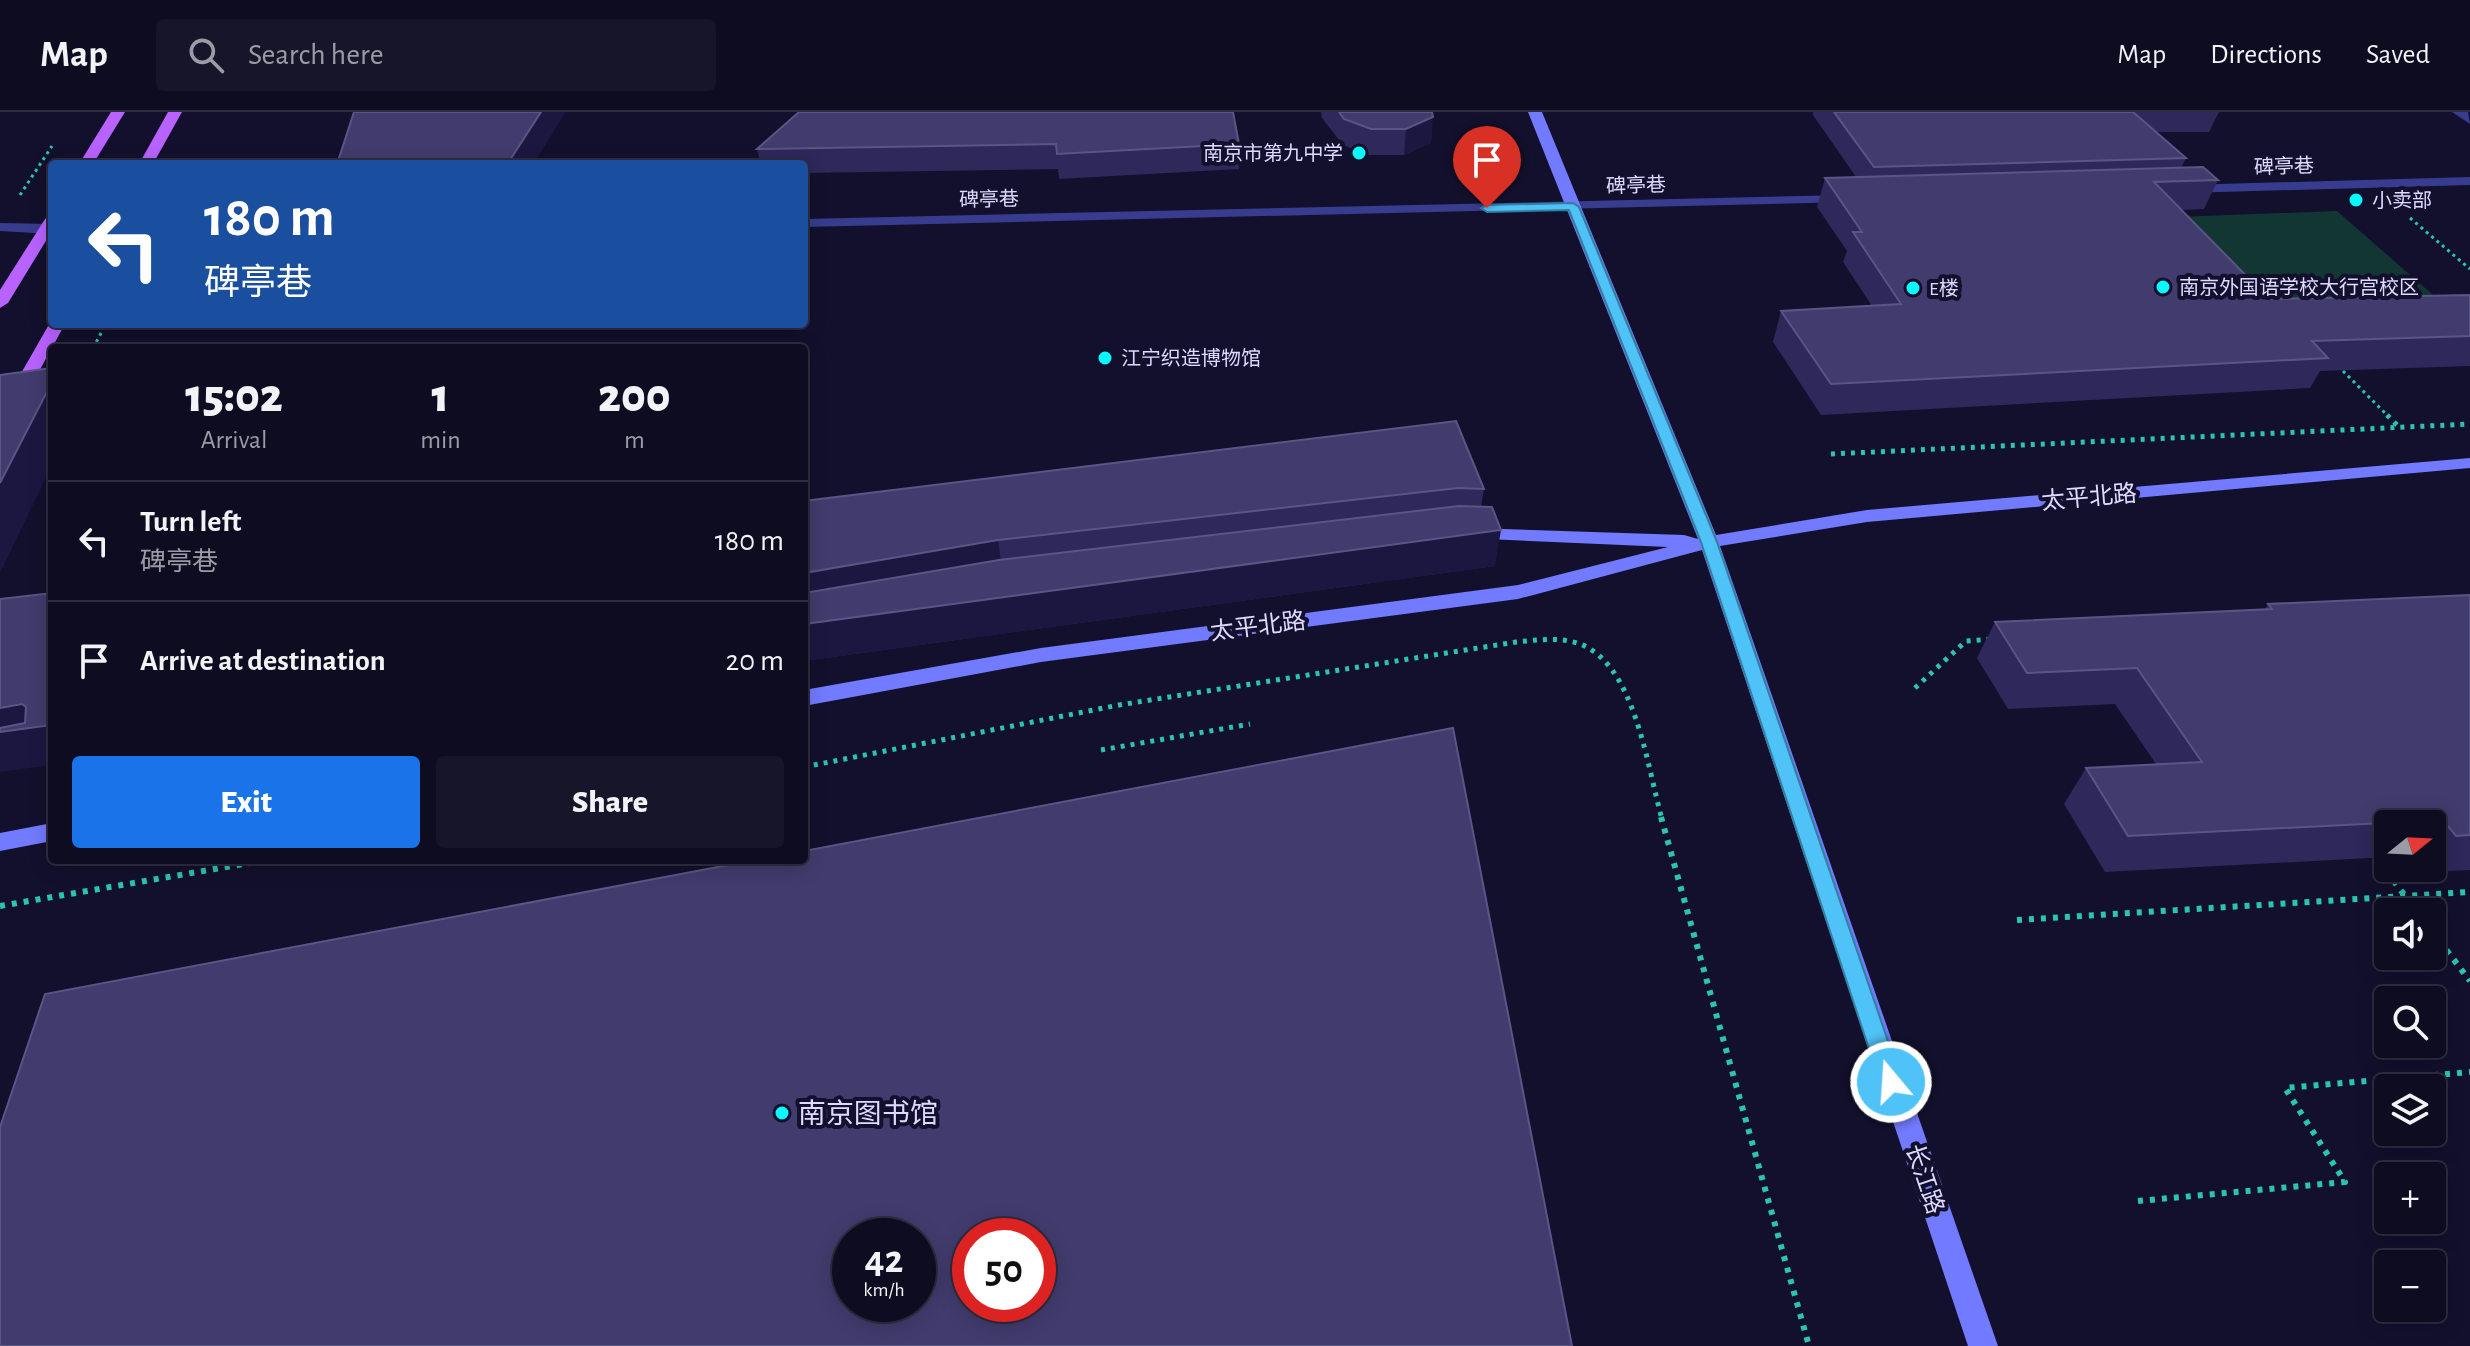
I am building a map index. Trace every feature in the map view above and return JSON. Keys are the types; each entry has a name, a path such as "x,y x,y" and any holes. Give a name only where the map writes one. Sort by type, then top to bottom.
{"main road":[{"path":"88,160 118,112"},
{"path":"148,160 175,112"},
{"name":"长江路","path":"1535,112 1709,542 1983,1346"},
{"path":"0,303 48,229"},
{"path":"0,426 55,328"},
{"name":"太平北路","path":"808,697 1041,655 1518,592 1709,542 1867,516 2470,463"},
{"name":"太平北路","path":"1454,533 1709,542"},
{"path":"0,842 48,833"}],"street":[{"path":"2459,112 2470,120"},
{"name":"碑亭巷","path":"2164,190 2470,181"},
{"name":"碑亭巷","path":"808,223 1871,198"},
{"path":"0,227 48,226"}],"path":[{"path":"17,201 58,137"},
{"path":"2402,210 2470,269"},
{"path":"2330,359 2400,428"},
{"path":"1831,454 2470,424"},
{"path":"808,766 1119,705 1516,642 1556,638 1581,642 1606,658 1624,684 1809,1346"},
{"path":"1915,688 1966,641 1998,639"},
{"path":"1101,750 1250,724"},
{"path":"2367,845 2405,896"},
{"path":"0,906 244,864"},
{"path":"2017,920 2470,892"},
{"path":"2446,949 2470,981"},
{"path":"2138,1201 2345,1182 2285,1088 2470,1072"}],"green space":[{"path":"2337,211 2433,295 2263,301 2176,217"}],"building":[{"path":"354,112 541,112 510,160 338,160"},
{"path":"799,112 1233,112 1239,144 1057,154 1056,144 757,149"},
{"path":"1339,112 1432,112 1433,117 1406,129 1371,129 1344,119"},
{"path":"1834,112 2133,112 2186,158 1874,167"},
{"path":"2203,167 2218,180 2154,182 2269,299 2470,295 2470,336 2312,341 2328,358 1831,384 1781,311 1901,304 1853,232 1862,232 1825,178"},
{"path":"48,369 48,390 0,483 0,375"},
{"path":"1456,421 1484,489 1458,488 998,540 808,572 808,501"},
{"path":"1459,506 1492,507 1501,530 808,623 808,592 999,560"},
{"path":"48,593 48,726 0,732 0,728 25,723 26,707 22,704 0,708 0,599"},
{"path":"2470,595 2470,835 2456,836 2446,824 2446,810 2374,810 2374,824 2128,836 2086,768 2202,762 2137,668 2027,673 1995,622 2272,609 2268,604"},
{"name":"南京图书馆","path":"1453,728 1572,1346 0,1346 0,1127 45,994 734,864 808,864 808,850"}],"place":[{"name":"南京市第九中学","path":"1359,153"},
{"name":"小卖部","path":"2356,200"},
{"name":"南京外国语学校大行宫校区","path":"2163,287"},
{"name":"E楼","path":"1913,288"},
{"name":"江宁织造博物馆","path":"1105,358"},
{"name":"南京图书馆","path":"782,1113"}],"route":[{"path":"1487,208 1573,207 1709,542 1891,1082"}]}
